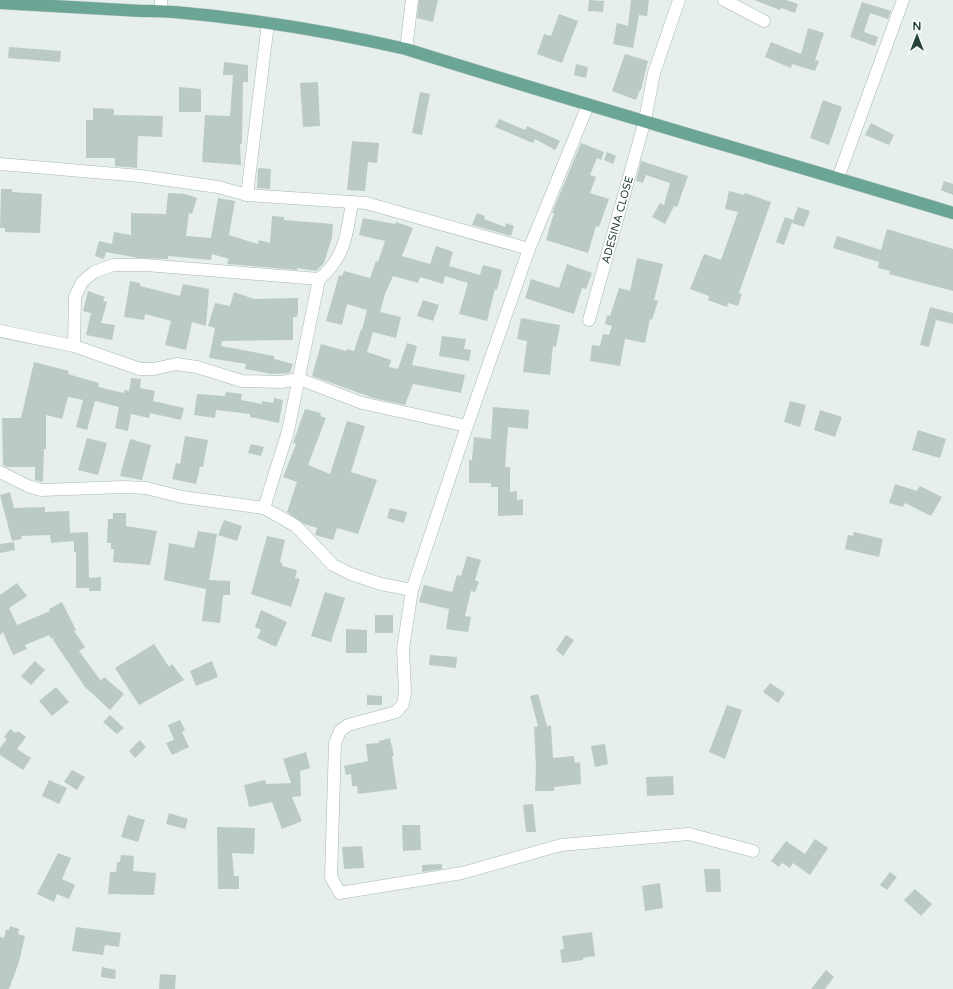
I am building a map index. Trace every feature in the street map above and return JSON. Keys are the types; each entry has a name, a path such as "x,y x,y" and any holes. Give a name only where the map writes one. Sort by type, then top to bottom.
{"main road":[{"path":"0,3 142,12 161,5 406,49 588,105 645,120 953,213"}],"street":[{"path":"406,49 412,0"},
{"name":"ADESINA CLOSE","path":"589,320 645,120 654,72 679,0"},
{"path":"724,0 764,21"},
{"path":"838,178 903,0"},
{"path":"247,195 268,23"},
{"path":"588,105 529,249 467,426 412,590 403,649 405,692 403,704 396,712 348,725 340,731 335,742 331,877 340,893 462,873 561,845 689,834 753,851"},
{"path":"0,164 140,176 218,187 247,195 366,203 529,249"},
{"path":"264,508 288,431 319,279 331,269 339,257 347,232 352,202"},
{"path":"74,346 75,297 82,282 94,272 113,266 146,265 319,279"},
{"path":"0,331 74,346 140,369 154,369 176,364 197,367 242,381 281,382 299,380 362,403 467,426"},
{"path":"0,472 28,486 41,490 124,487 146,488 182,497 264,508 296,526 333,565 350,574 381,584 412,590"}],"building":[{"path":"419,0 438,0 433,22 417,18"},
{"path":"589,0 604,1 603,12 588,11"},
{"path":"631,0 649,0 647,16 639,15 633,48 613,44 617,23 628,26"},
{"path":"754,0 786,0 798,4 795,13 781,8 780,10"},
{"path":"862,2 891,11 888,19 870,13 864,32 878,37 875,46 850,37"},
{"path":"559,14 578,21 562,63 537,54 544,34 551,36"},
{"path":"808,28 824,33 815,60 819,61 815,71 792,64 791,68 765,57 771,42 801,54"},
{"path":"9,47 61,51 60,62 8,58"},
{"path":"625,54 648,61 641,90 636,100 612,91"},
{"path":"224,62 248,65 248,82 243,82 242,144 240,144 241,165 202,162 205,115 230,116 233,75 223,75"},
{"path":"576,64 588,67 586,78 574,75"},
{"path":"318,82 320,126 303,127 300,83"},
{"path":"179,87 201,89 201,112 179,112"},
{"path":"420,92 430,94 422,135 412,133"},
{"path":"823,100 842,107 829,145 810,138"},
{"path":"93,108 114,109 114,115 163,116 162,137 138,136 137,168 115,166 115,158 86,158 86,120 93,120"},
{"path":"499,119 525,130 527,126 560,141 555,150 535,139 533,143 495,127"},
{"path":"871,123 894,135 889,145 865,135"},
{"path":"352,141 379,143 377,163 368,162 365,191 347,190"},
{"path":"581,143 604,152 601,160 597,158 590,175 596,177 590,193 609,199 599,227 596,226 588,253 546,240 554,213 552,213"},
{"path":"607,152 616,156 613,164 604,160"},
{"path":"641,161 688,176 677,207 674,206 665,224 652,217 660,203 664,205 670,183 646,175 643,183 636,181"},
{"path":"258,168 271,169 270,189 257,188"},
{"path":"944,181 953,184 953,195 941,190"},
{"path":"1,189 12,189 12,192 42,194 40,233 5,232 5,228 0,228"},
{"path":"729,191 744,195 745,193 771,202 739,293 742,294 738,306 728,303 727,307 708,300 709,296 690,289 704,254 721,260 738,212 725,209"},
{"path":"168,193 185,194 197,198 192,214 189,213 186,236 211,238 218,198 235,201 229,235 258,244 259,240 270,243 272,216 284,217 284,220 333,224 332,238 324,263 316,271 297,268 297,270 227,264 229,259 212,254 211,260 168,256 168,259 138,258 106,252 104,259 95,256 99,241 112,244 114,232 131,235 131,213 166,214"},
{"path":"798,207 810,211 804,227 792,223"},
{"path":"477,213 485,216 484,219 505,227 506,223 514,226 511,236 472,225"},
{"path":"785,217 793,220 784,245 776,242"},
{"path":"363,218 395,224 396,222 413,228 402,256 430,264 436,246 453,252 449,266 480,275 483,265 502,270 497,290 495,289 487,321 459,314 468,283 445,276 443,284 420,277 418,283 393,276 385,294 380,312 401,317 396,338 373,332 367,352 391,360 389,367 398,369 407,343 417,346 412,365 465,375 461,393 413,384 405,405 373,398 312,376 321,344 346,351 347,349 354,351 361,329 362,330 367,310 347,304 342,325 326,321 339,275 342,276 344,271 370,278 376,261 378,262 385,241 359,235"},
{"path":"887,229 953,249 953,291 889,274 890,271 878,268 879,262 833,248 837,236 881,250"},
{"path":"637,258 663,264 654,300 658,301 652,320 650,319 645,343 625,339 620,366 590,361 592,345 600,346 603,334 609,335 612,326 605,324 607,315 610,316 619,288 630,291"},
{"path":"567,264 592,273 586,289 582,288 574,314 525,298 531,279 559,288"},
{"path":"130,281 140,283 140,286 180,296 183,284 209,289 206,326 192,322 186,350 165,345 171,321 145,314 144,320 124,317"},
{"path":"88,291 105,297 103,301 107,302 101,323 115,325 112,340 86,335 91,313 83,311"},
{"path":"234,292 254,299 298,298 297,317 293,317 293,340 222,341 221,346 274,356 274,359 293,364 290,373 271,374 245,369 246,364 209,358 215,328 208,326 215,303 230,306"},
{"path":"423,300 439,305 433,321 417,316"},
{"path":"930,307 953,313 953,324 936,320 929,347 920,345"},
{"path":"521,318 560,325 556,347 553,346 550,375 523,372 527,341 517,339"},
{"path":"442,336 466,339 464,349 471,350 469,361 439,356"},
{"path":"34,362 69,371 68,374 99,383 98,387 124,393 125,390 129,391 131,378 141,379 140,388 155,391 153,401 184,408 181,420 150,413 149,418 131,414 128,431 115,428 119,407 95,401 87,430 76,427 83,400 68,397 62,419 46,415 46,449 44,449 43,482 35,480 35,467 7,467 3,465 2,418 21,418"},
{"path":"226,392 242,394 241,400 262,404 262,401 273,403 274,398 283,400 279,423 250,417 250,414 216,410 215,418 194,415 197,394 225,396"},
{"path":"790,401 806,405 800,427 784,422"},
{"path":"493,407 529,410 528,429 508,427 505,467 510,467 510,492 517,491 517,500 523,499 523,515 498,516 498,487 491,487 491,483 469,483 469,460 472,460 474,437 491,439"},
{"path":"305,409 321,413 320,416 326,418 308,465 330,474 347,421 365,426 351,472 377,480 358,534 337,528 333,540 315,535 317,528 304,524 287,512 297,482 283,477 296,444 293,443"},
{"path":"820,410 842,417 835,437 814,430"},
{"path":"918,430 946,439 940,458 912,450"},
{"path":"185,436 208,440 203,467 200,467 196,484 172,479 176,463 180,464"},
{"path":"87,438 107,443 98,475 78,470"},
{"path":"130,439 151,445 142,480 120,476"},
{"path":"251,444 264,447 261,456 248,453"},
{"path":"895,484 917,491 920,486 942,497 931,516 905,503 903,507 889,503"},
{"path":"10,492 14,508 45,507 45,512 69,511 70,533 88,532 89,578 101,577 101,591 89,591 89,588 76,588 76,552 74,552 74,541 51,543 50,535 21,536 22,539 12,541 0,495"},
{"path":"390,508 407,512 404,523 387,518"},
{"path":"113,513 126,513 126,526 157,531 150,565 113,562 114,549 111,549 111,543 107,543 108,519 113,519"},
{"path":"224,520 242,526 237,541 218,535"},
{"path":"198,531 217,534 209,580 230,581 230,595 223,595 220,623 202,621 206,589 164,580 169,543 194,548"},
{"path":"854,532 883,539 879,557 845,549 848,535 853,536"},
{"path":"267,536 285,540 280,562 282,563 282,566 297,570 295,578 300,579 291,607 251,594"},
{"path":"14,542 15,550 0,553 0,544"},
{"path":"467,556 481,560 475,580 479,582 475,592 471,591 465,616 471,617 468,632 446,629 449,609 419,602 424,585 452,592 457,575 461,576"},
{"path":"17,583 27,596 9,608 17,625 50,611 49,609 62,602 76,630 74,631 85,647 79,651 101,681 104,677 124,694 110,710 85,687 53,640 55,637 52,639 49,635 25,645 27,649 13,655 3,632 0,635 0,595"},
{"path":"325,592 345,598 331,642 311,636"},
{"path":"261,610 287,622 276,647 257,638 261,630 255,627"},
{"path":"375,615 393,615 393,633 375,633"},
{"path":"346,629 367,630 367,653 346,653"},
{"path":"566,635 574,640 563,656 556,650"},
{"path":"154,644 169,667 172,664 184,680 139,705 115,668"},
{"path":"430,655 457,657 456,668 429,665"},
{"path":"35,661 45,670 31,685 21,676"},
{"path":"212,661 218,677 196,686 190,671"},
{"path":"770,683 785,693 778,703 763,692"},
{"path":"56,687 69,702 52,716 39,701"},
{"path":"538,694 547,726 551,726 553,758 574,756 575,763 580,762 581,784 554,787 554,791 535,791 536,767 534,727 538,726 530,696"},
{"path":"367,695 382,696 382,705 367,705"},
{"path":"727,705 742,710 725,759 709,752"},
{"path":"110,715 124,728 117,734 103,722"},
{"path":"180,720 185,730 182,732 189,747 172,755 166,743 174,740 168,725"},
{"path":"10,729 16,733 18,731 26,737 17,749 31,758 23,770 0,755 0,748 7,739 4,737"},
{"path":"390,738 394,756 392,756 397,789 358,794 357,786 352,786 351,774 346,775 344,766 368,761 366,744 379,743 379,741"},
{"path":"140,740 146,747 135,758 129,751"},
{"path":"605,744 608,764 595,767 591,746"},
{"path":"306,752 310,768 300,771 301,796 292,797 302,821 282,829 272,802 249,807 244,785 265,780 266,784 291,783 283,759"},
{"path":"72,770 85,777 77,790 64,782"},
{"path":"673,776 674,795 647,796 646,777"},
{"path":"49,780 67,788 59,804 42,796"},
{"path":"533,804 536,832 526,832 523,805"},
{"path":"169,813 188,819 185,829 166,824"},
{"path":"128,815 145,820 138,842 121,837"},
{"path":"402,825 420,825 421,850 403,851"},
{"path":"217,827 255,828 254,854 232,853 234,876 239,876 239,889 218,889"},
{"path":"815,839 828,848 810,875 793,863 790,868 782,863 779,867 771,861 786,841 805,854"},
{"path":"362,846 364,868 344,869 342,847"},
{"path":"58,853 71,858 62,879 75,885 69,899 57,894 54,902 37,894"},
{"path":"121,855 134,856 133,871 156,873 154,895 108,894 110,872 116,872 117,862 120,862"},
{"path":"442,864 442,869 422,872 422,865"},
{"path":"704,869 720,869 721,892 706,892"},
{"path":"890,872 897,877 887,890 880,885"},
{"path":"660,883 663,908 645,911 642,886"},
{"path":"915,889 932,904 921,916 904,900"},
{"path":"10,926 19,929 18,934 25,936 19,962 9,989 0,989 0,937 4,938 6,930 9,930"},
{"path":"76,927 121,933 119,947 105,945 103,955 72,951"},
{"path":"592,932 595,956 583,958 583,960 562,963 560,950 564,949 562,936"},
{"path":"102,967 116,970 115,979 101,977"},
{"path":"826,970 834,977 825,989 811,989"},
{"path":"160,974 176,975 175,989 159,989"}]}
